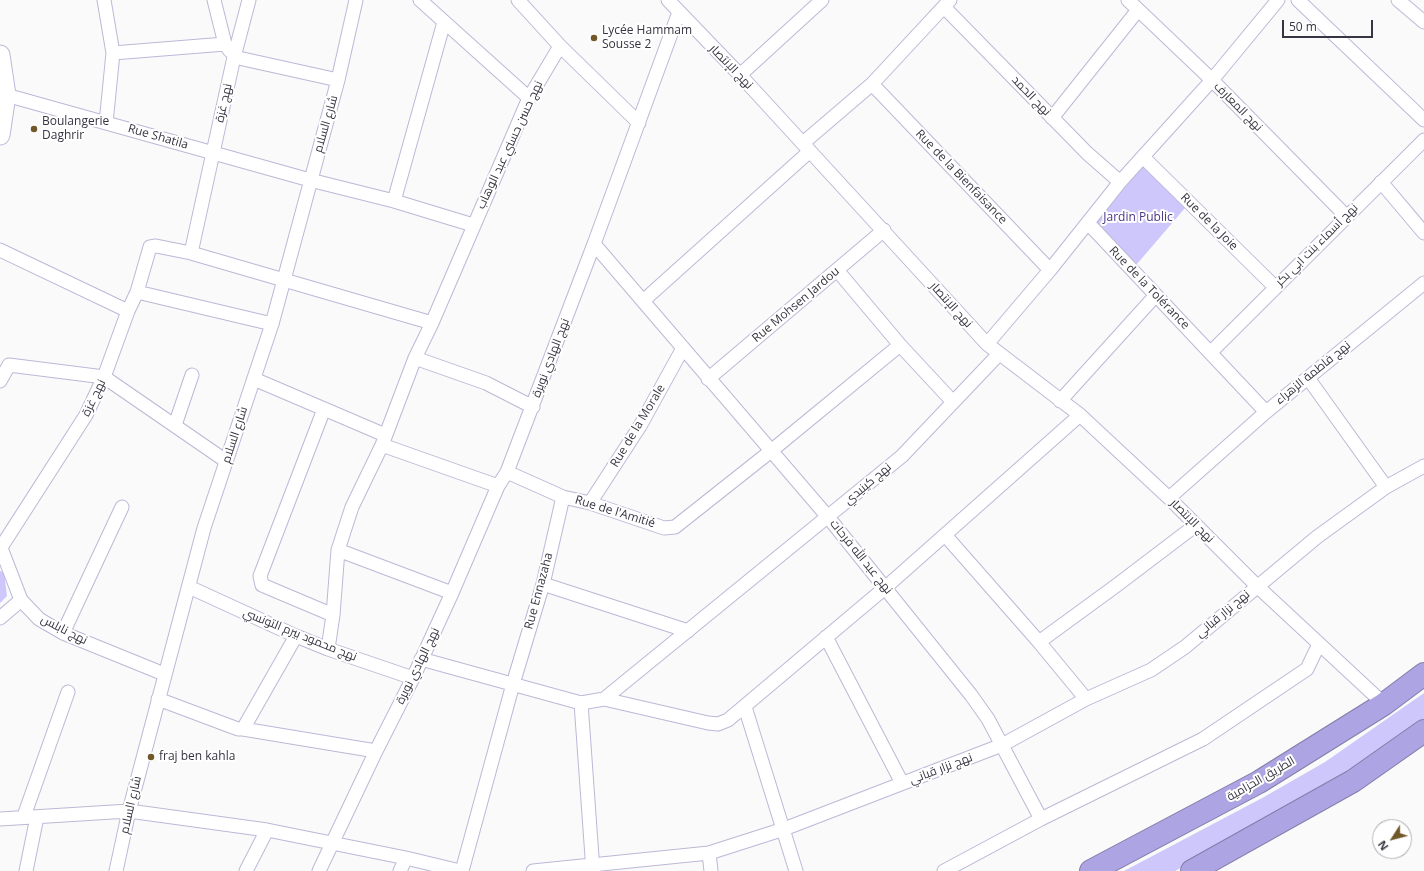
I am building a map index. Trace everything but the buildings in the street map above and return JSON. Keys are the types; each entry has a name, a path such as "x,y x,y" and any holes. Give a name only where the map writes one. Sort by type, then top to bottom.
{"highway":[{"name":"الطريق الحزامية","path":"1091,871 1259,782 1384,704 1424,674"},
{"path":"1192,871 1353,781 1424,732"}],"main road":[{"path":"0,55 6,95 0,135"}],"street":[{"path":"104,0 113,53 106,123"},
{"path":"214,0 225,44 234,57 338,80"},
{"name":"نهج غزة","path":"2,543 86,415 104,378 128,311 137,292 150,247 156,246 191,253 234,57 249,0"},
{"name":"شارع السلام","path":"116,871 129,811 164,674 204,528 272,324 338,80 356,0"},
{"path":"420,0 529,98"},
{"path":"518,0 560,46 639,123 679,12"},
{"name":"نهج الإنتصار","path":"668,0 884,230 987,344 1080,415 1169,498 1257,586 1384,704"},
{"path":"740,76 822,0"},
{"name":"نهج المعارف","path":"1128,0 1212,80 1346,216"},
{"path":"987,344 1050,270 1120,182 1212,80 1278,0"},
{"path":"1298,0 1424,120"},
{"path":"1398,0 1424,22"},
{"path":"643,300 872,84 947,4"},
{"name":"نهج الحمد","path":"947,4 1052,118 1087,153 1120,182"},
{"path":"1052,118 1138,10"},
{"path":"394,202 444,22"},
{"path":"113,53 225,44"},
{"name":"نهج حسن حسني عبد الوهاب","path":"328,649 334,615 338,550 352,507 383,440 415,358 432,323 529,98 560,46"},
{"name":"Rue de la Bienfaisance","path":"872,84 1050,270"},
{"name":"Rue Shatila","path":"6,95 473,225"},
{"name":"نهج الهادي نويرة","path":"507,472 533,407 639,123"},
{"name":"نهج أسماء بنت ابي بكر","path":"1211,352 1424,140"},
{"name":"Rue de la Joie","path":"1143,157 1275,287"},
{"path":"1381,182 1424,234"},
{"name":"Rue de la Tolérance","path":"1088,223 1211,352"},
{"name":"Rue Mohsen Jardou","path":"708,379 884,230"},
{"name":"نهج عبد الله فرحات","path":"594,244 684,348 708,379 828,517 886,587 971,695 988,719 1041,819"},
{"path":"0,250 128,311"},
{"path":"191,253 284,278 432,323"},
{"path":"837,270 900,345 953,402"},
{"name":"نهج فاطمة الزهراء","path":"1211,352 1266,412 1424,283"},
{"path":"137,292 272,324"},
{"path":"1060,401 1156,295"},
{"name":"Rue de l'Amitié","path":"507,472 563,497 590,503 664,528 675,527 771,451 900,345"},
{"name":"Rue de la Morale","path":"590,503 640,426 684,348"},
{"name":"نهج كينيدي","path":"604,699 902,456 999,354"},
{"path":"415,358 486,383 533,407"},
{"path":"0,380 4,362 104,378 226,461"},
{"path":"175,425 192,375"},
{"path":"1308,378 1386,487"},
{"path":"254,379 351,419 383,440 498,486 507,472"},
{"path":"324,409 260,576 262,585 334,615"},
{"path":"1169,498 1266,412"},
{"path":"421,659 581,702 604,699 718,724 728,720 745,707 886,587 1080,415"},
{"name":"نهج نزار قباني","path":"534,871 593,868 709,853 784,829 1002,745 1086,699 1157,666 1185,647 1317,537 1386,487 1424,466"},
{"name":"نهج الهادي نويرة","path":"319,871 376,751 413,678 452,593 498,486"},
{"name":"Rue Ennazaha","path":"461,871 513,684 543,584 563,497"},
{"path":"63,633 122,507"},
{"path":"1039,642 1118,585 1196,525"},
{"path":"945,535 1039,642 1086,699"},
{"name":"نهج نابلس","path":"2,543 21,600 39,619 63,633 164,674"},
{"path":"338,550 452,593"},
{"path":"543,584 688,631"},
{"name":"نهج محمود بيرم التونسي","path":"189,587 296,636 328,649 413,678"},
{"path":"0,618 21,600"},
{"path":"243,729 296,636"},
{"path":"826,637 902,783"},
{"path":"944,871 1041,819 1203,739 1307,669 1319,644"},
{"path":"26,871 31,817 68,692"},
{"path":"158,699 238,729 376,751"},
{"path":"581,702 593,868"},
{"path":"745,707 796,871"},
{"path":"0,819 129,811 267,830 406,858 461,871"},
{"path":"246,871 267,830"},
{"path":"709,853 711,871"},
{"path":"400,871 406,858"}],"green space":[{"name":"Jardin Public","path":"1144,165 1185,208 1137,264 1091,227"},
{"path":"0,571 4,572 7,596 0,603"},
{"path":"1424,693 1424,721 1391,746 1274,818 1175,871 1124,871 1264,797 1325,762"}],"place":[{"name":"Lycée Hammam Sousse 2","path":"594,38"},
{"name":"Boulangerie Daghrir","path":"34,129"},
{"name":"fraj ben kahla","path":"151,757"}]}
